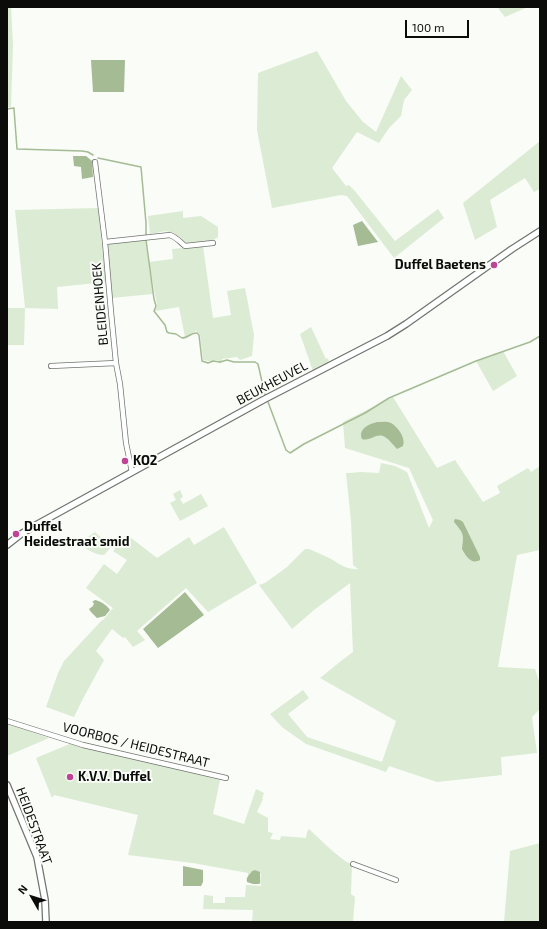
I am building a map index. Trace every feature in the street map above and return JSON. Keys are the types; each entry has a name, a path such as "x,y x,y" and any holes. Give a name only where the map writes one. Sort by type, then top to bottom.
{"street":[{"name":"BLEIDENHOEK","path":"95,162 105,242 116,363 120,384 126,444 132,472"},
{"name":"BEUKHEUVEL","path":"7,545 36,525 263,400 406,324 506,253 540,231"},
{"path":"105,242 170,235 174,236 185,246 213,244"},
{"name":"BLEIDENHOEK","path":"51,366 116,363"},
{"name":"VOORBOS / HEIDESTRAAT","path":"7,721 83,745 226,778"},
{"name":"HEIDESTRAAT","path":"7,785 37,858 45,900 46,922"},
{"path":"353,864 396,880"}],"shaded area":[{"path":"7,7 11,7 13,45 11,107 7,107"},
{"path":"497,7 528,7 505,17"},
{"path":"317,51 346,101 363,122 376,132 401,76 412,90 404,100 401,116 389,128 379,143 357,132 332,168 346,186 349,185 354,190 395,241 438,209 444,218 394,258 347,196 341,195 272,208 257,130 258,73"},
{"path":"91,60 125,60 124,92 93,92"},
{"path":"540,141 540,189 534,192 525,178 490,200 497,227 475,240 463,203"},
{"path":"73,156 86,156 92,161 93,177 82,179 81,167 74,166"},
{"path":"98,208 106,282 57,287 58,309 25,308 15,210"},
{"path":"183,211 183,218 201,216 218,227 218,237 212,241 195,244 185,243 174,233 166,231 150,234 148,216"},
{"path":"362,221 378,242 358,246 353,225"},
{"path":"145,239 153,294 111,298 107,246 110,243"},
{"path":"203,246 213,318 231,315 227,291 245,288 254,335 252,356 240,360 237,357 222,359 222,362 219,364 218,360 203,360 200,334 196,331 185,337 179,307 155,311 157,305 149,262 173,259 172,249"},
{"path":"7,308 25,308 24,345 7,345"},
{"path":"311,327 326,359 328,358 329,363 313,371 300,334"},
{"path":"503,351 517,376 493,391 476,361"},
{"path":"393,397 437,468 455,460 483,502 500,493 497,486 528,468 531,472 540,466 540,550 517,555 498,667 535,669 540,684 540,709 532,717 537,753 501,757 502,775 437,782 389,766 386,772 306,744 282,727 270,714 303,690 309,698 288,714 307,737 382,762 396,721 320,678 353,652 350,583 314,610 292,629 259,585 265,583 287,567 305,549 309,549 345,567 358,569 353,565 351,521 346,473 379,473 381,463 395,466 407,472 429,528 433,520 409,468 345,448 343,422"},
{"path":"377,422 389,422 394,425 401,433 404,443 403,446 397,449 385,437 382,436 376,436 365,440 362,439 361,435 363,430 371,424"},
{"path":"180,490 183,497 180,499 183,504 201,494 208,506 180,521 170,503 176,500 173,494"},
{"path":"455,519 463,522 480,557 480,560 471,561 462,549 462,534 454,522"},
{"path":"224,527 257,583 208,612 186,588 137,631 145,640 133,647 125,637 123,638 112,629 96,651 104,660 74,717 46,707 58,673 64,661 113,608 86,588 104,564 117,574 127,560 113,551 126,534 157,558 189,537 194,545"},
{"path":"95,532 111,547 104,555 97,554 79,543"},
{"path":"185,592 204,615 158,648 143,629"},
{"path":"95,600 107,606 110,610 105,616 97,618 89,609 93,606 94,603 92,602"},
{"path":"7,723 49,738 7,756"},
{"path":"72,743 220,780 213,814 244,824 256,789 264,793 257,812 268,818 268,832 273,833 270,839 280,840 281,836 306,838 309,829 335,853 352,865 351,894 355,897 353,922 252,922 253,910 203,909 204,895 213,896 213,903 225,903 225,897 245,897 246,885 261,886 261,874 255,870 248,875 248,873 193,863 128,855 138,815 54,795 52,798 36,758"},
{"path":"540,843 540,922 504,922 510,851"},
{"path":"183,866 203,870 203,882 201,886 183,886"},
{"path":"255,870 260,872 259,884 247,882 248,876"}],"waterway":[{"path":"7,109 14,108 17,149 82,151 93,155"},
{"path":"98,158 141,167 146,235"},
{"path":"146,240 156,306 154,311 165,325 167,332 176,334 182,338 193,333 197,333 199,335 202,361 208,363 227,360 234,362 255,362 258,364 265,395"},
{"path":"268,402 286,450 290,453 304,444 365,413 389,398 476,361 530,342 540,336"}],"place":[{"name":"Duffel Baetens","path":"494,265"},
{"name":"KO2","path":"125,461"},
{"name":"Duffel Heidestraat smid","path":"16,534"},
{"name":"K.V.V. Duffel","path":"70,777"}]}
